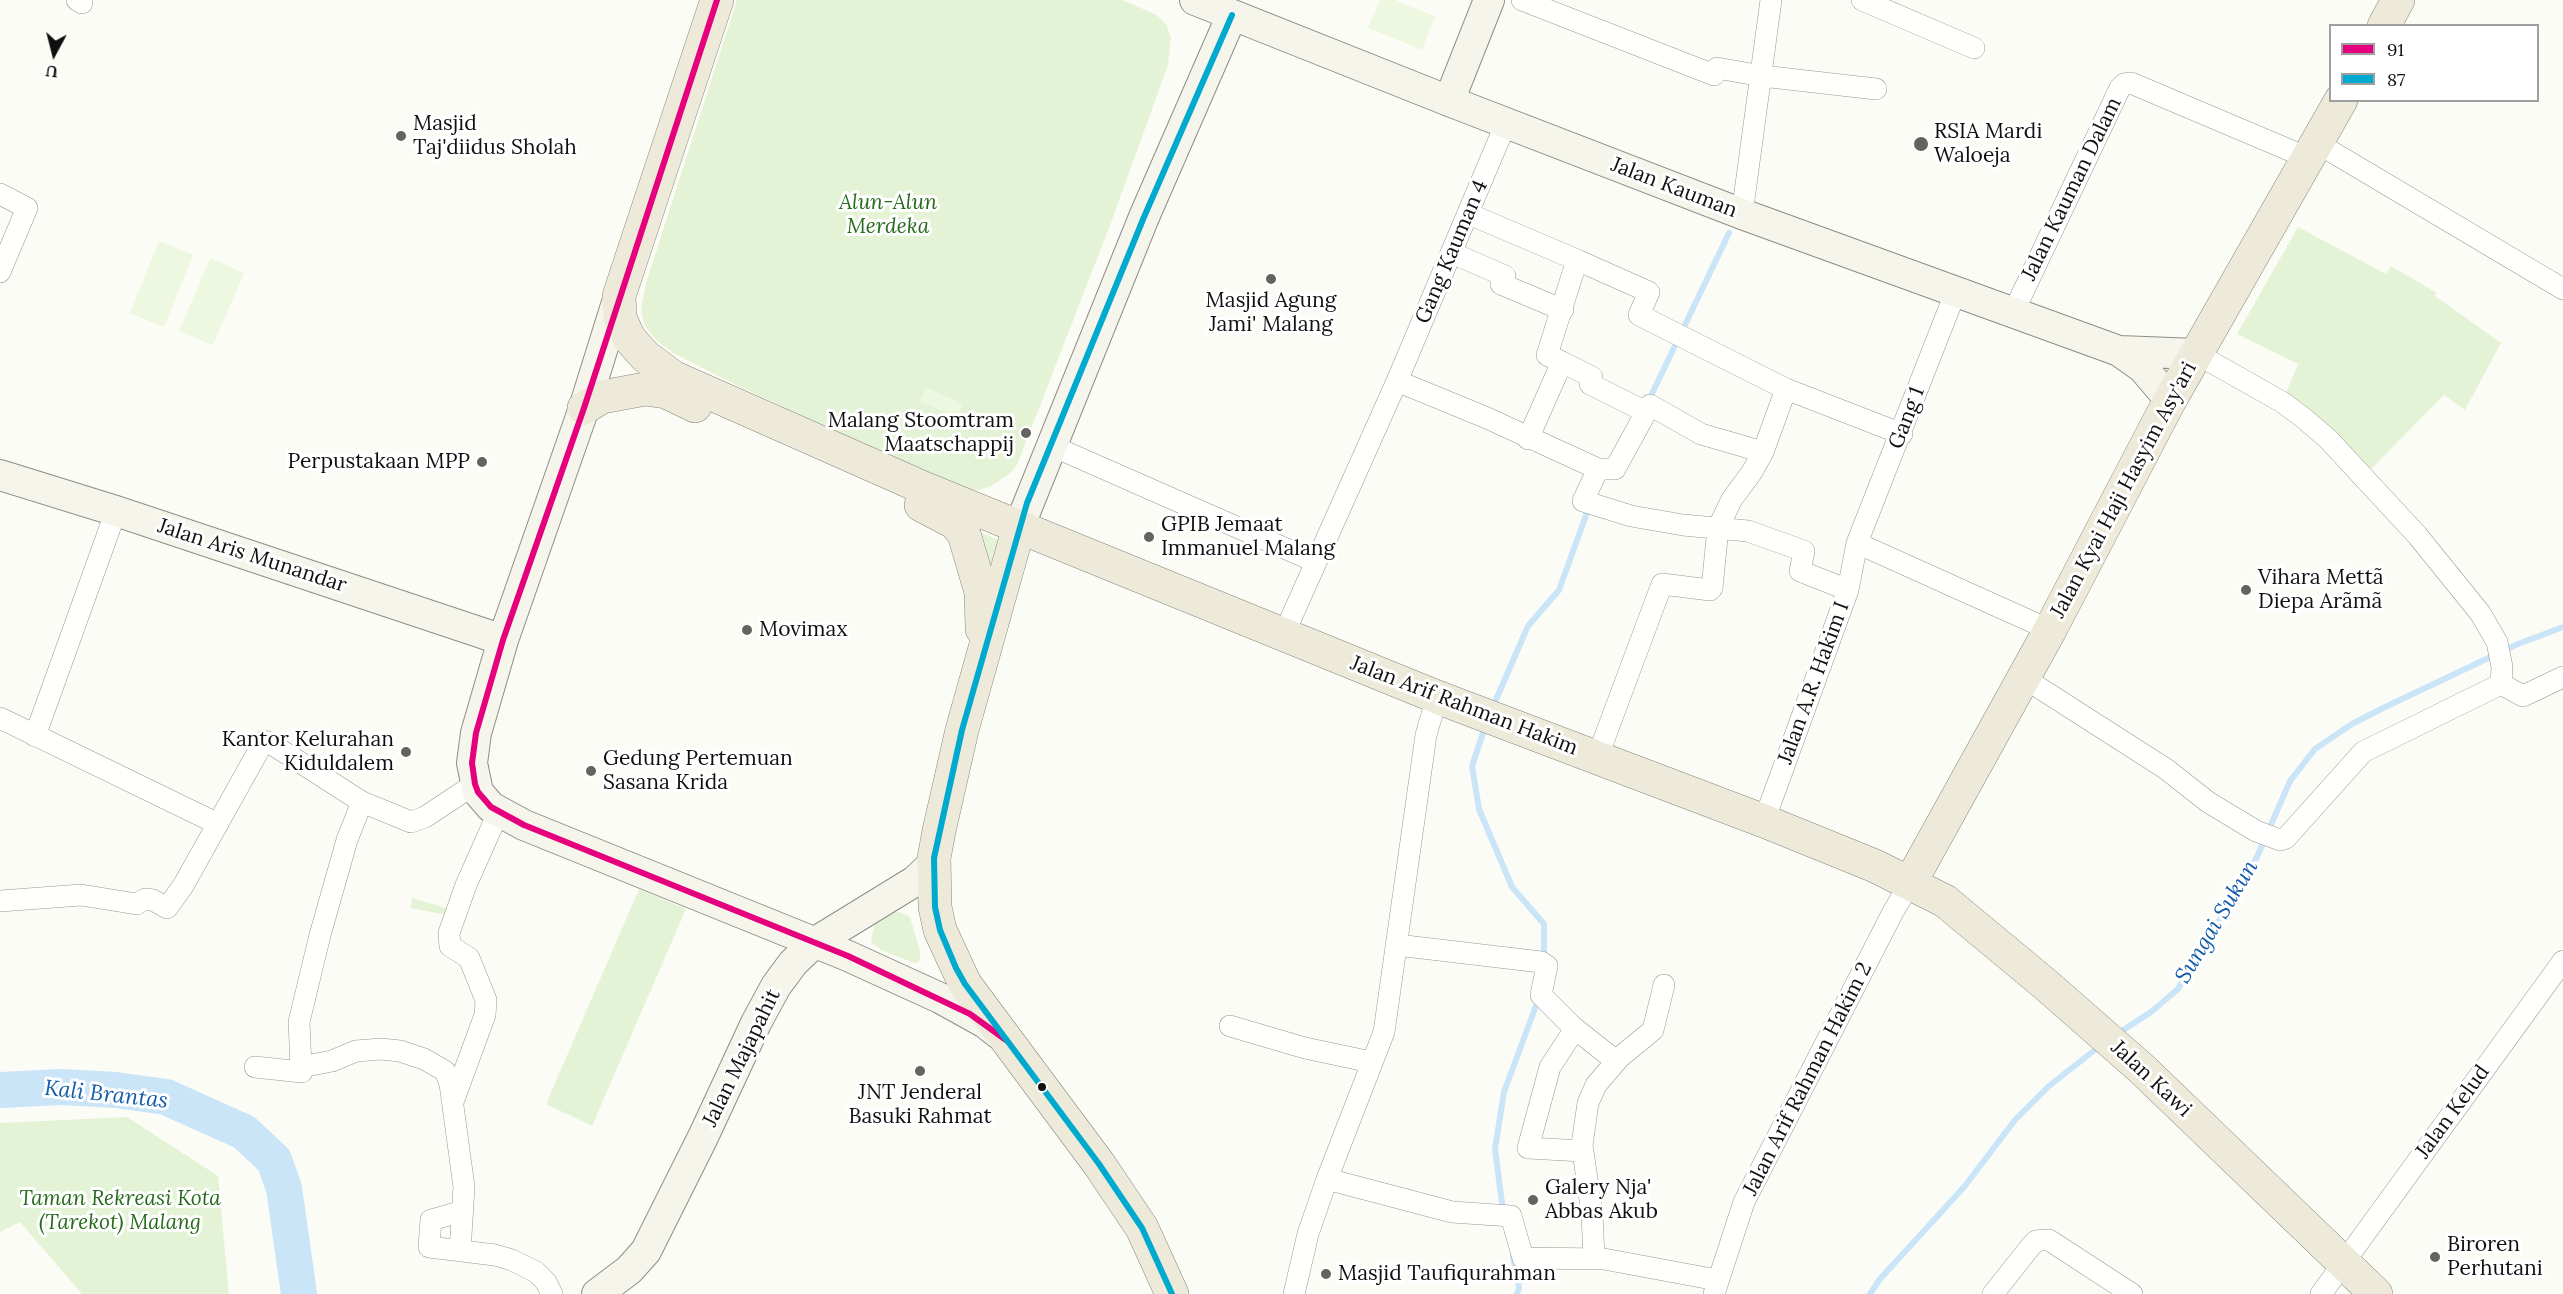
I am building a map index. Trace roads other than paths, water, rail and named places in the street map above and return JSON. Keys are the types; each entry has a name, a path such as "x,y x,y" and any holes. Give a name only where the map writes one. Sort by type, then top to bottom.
{"main road":[{"path":"717,0 584,408 503,640 476,733 472,764 475,784 478,792 491,807 524,825 940,998 985,1023 1006,1040"},
{"name":"Jalan Kauman","path":"1195,0 1742,214 2119,351 2143,368 2170,400"},
{"path":"1449,101 1489,0"},
{"path":"2385,24 2398,0"},
{"path":"1173,1294 1142,1228 1099,1164 965,984 940,930 935,907 934,863 949,786 979,668 1019,527 1050,445 1144,217 1232,15"},
{"name":"Jalan Kyai Haji Hasyim Asy'ari","path":"1911,883 2024,678 2170,400 2340,102"},
{"path":"619,296 620,318 629,338 645,356 673,376 923,497 955,523 964,534 981,601 983,618 979,668"},
{"name":"Jalan Kauman","path":"2119,351 2197,354"},
{"path":"584,408 602,398 620,392 645,389 666,392 923,497"},
{"name":"Jalan Aris Munandar","path":"0,475 116,511 503,640"},
{"name":"Jalan Arif Rahman Hakim","path":"923,497 1019,527 1282,636 1764,821 1911,883"},
{"name":"Jalan Majapahit","path":"597,1294 629,1270 646,1251 703,1137 756,1023 776,986 793,963 814,944 915,881 934,863"},
{"name":"Jalan Kawi","path":"1911,883 1945,901 2073,1008 2142,1070 2376,1294"}],"street":[{"path":"1522,0 1714,75 1717,68 1762,76 1876,89"},
{"path":"1742,214 1771,0"},
{"path":"1866,0 1974,48"},
{"name":"Jalan Kauman Dalam","path":"2013,313 2120,88 2124,84 2132,83 2313,151"},
{"name":"Gang Kauman 4","path":"1282,636 1397,381 1506,123"},
{"path":"2313,151 2563,289"},
{"path":"0,194 27,208 0,272"},
{"path":"1468,214 1649,292 1639,315 1786,389 1902,434"},
{"path":"1452,253 1504,276 1501,284 1563,310"},
{"path":"1577,260 1548,355 1592,377 1590,384 1643,410"},
{"name":"Gang 1","path":"1857,543 1902,434 1956,291"},
{"path":"2197,354 2282,402 2328,439 2430,549 2480,613 2497,642 2502,676 2523,696 2563,677"},
{"path":"1528,439 1562,362"},
{"path":"1397,381 1487,418 1528,439 1604,468 1615,469 1643,410 1650,405 1701,434 1763,452"},
{"path":"1597,758 1662,584 1710,590 1712,588 1718,528 1732,499 1752,472 1763,452 1786,389"},
{"path":"1050,445 1316,562"},
{"path":"1604,468 1583,501 1631,516 1748,531 1804,551 1800,571 1848,591"},
{"path":"35,736 116,511"},
{"path":"1857,543 2049,630"},
{"name":"Jalan A.R. Hakim I","path":"1764,821 1848,591 1857,543"},
{"path":"2024,678 2166,770 2208,802 2266,835 2286,838 2363,752 2502,676"},
{"path":"1294,1294 1308,1234 1384,1032 1426,735 1437,697"},
{"path":"0,718 218,824"},
{"path":"0,901 81,895 136,904 145,899 153,900 167,908 183,886 264,741 362,802 411,822 425,817 475,784"},
{"path":"255,1067 302,1072 299,1022 320,935 347,840 362,802"},
{"path":"453,1104 485,1015 486,1000 469,958 450,946 449,933 466,885 499,811"},
{"name":"Jalan Arif Rahman Hakim 2","path":"1715,1287 1744,1202 1893,912 1911,883"},
{"path":"1397,945 1541,962 1547,966 1541,995 1575,1029 1616,1061"},
{"name":"Jalan Kelud","path":"2321,1294 2563,961"},
{"path":"1594,1259 1592,1213 1583,1151 1583,1129 1588,1103 1596,1085 1616,1061 1653,1030 1664,985"},
{"path":"1230,1026 1305,1048 1371,1062"},
{"path":"1575,1029 1550,1067 1528,1148 1583,1151"},
{"path":"301,1066 332,1060 356,1051 400,1051 424,1059 445,1071 453,1104 464,1186 460,1251"},
{"path":"1327,1179 1452,1212 1503,1216 1523,1258 1594,1259 1715,1287"},
{"path":"463,1211 431,1220 429,1247 495,1255 512,1260 536,1272 546,1282 552,1294"},
{"path":"1993,1294 2031,1246 2036,1241 2042,1240 2049,1240 2132,1294"}],"waterway":[{"path":"1648,402 1729,233"},
{"path":"1495,702 1528,626 1559,590 1589,507"},
{"name":"Sungai Sukun","path":"2117,1034 2151,1012 2178,989 2257,857 2290,781 2315,749 2352,724 2383,708 2518,644 2563,627"},
{"path":"1483,733 1472,766 1479,809 1512,887 1544,924 1544,959"},
{"path":"1503,1211 1495,1149 1504,1092 1537,1003"},
{"name":"Sungai Sukun","path":"1870,1294 1880,1279 1964,1187 2015,1120 2049,1086 2101,1045"},
{"name":"Kali Brantas","path":"0,1090 62,1087 116,1090 166,1097 244,1132 274,1160 284,1188 299,1294"},
{"path":"1513,1256 1519,1288 1517,1294"}],"place":[{"name":"Masjid Taj'diidus Sholah","path":"401,136"},
{"name":"RSIA Mardi Waloeja","path":"1921,144"},
{"name":"Masjid Agung Jami' Malang","path":"1271,279"},
{"name":"Malang Stoomtram Maatschappij","path":"1026,433"},
{"name":"Perpustakaan MPP","path":"482,462"},
{"name":"GPIB Jemaat Immanuel Malang","path":"1149,537"},
{"name":"Vihara Mettã Diepa Arãmã","path":"2246,590"},
{"name":"Movimax","path":"747,630"},
{"name":"Kantor Kelurahan Kiduldalem","path":"406,752"},
{"name":"Gedung Pertemuan Sasana Krida","path":"591,771"},
{"name":"JNT Jenderal Basuki Rahmat","path":"920,1071"},
{"name":"Galery Nja' Abbas Akub","path":"1533,1200"},
{"name":"Biroren Perhutani","path":"2435,1257"},
{"name":"Masjid Taufiqurahman","path":"1326,1274"}],"park label":[{"name":"Alun-Alun Merdeka","path":"888,215"},
{"name":"Taman Rekreasi Kota (Tarekot) Malang","path":"120,1211"}]}
